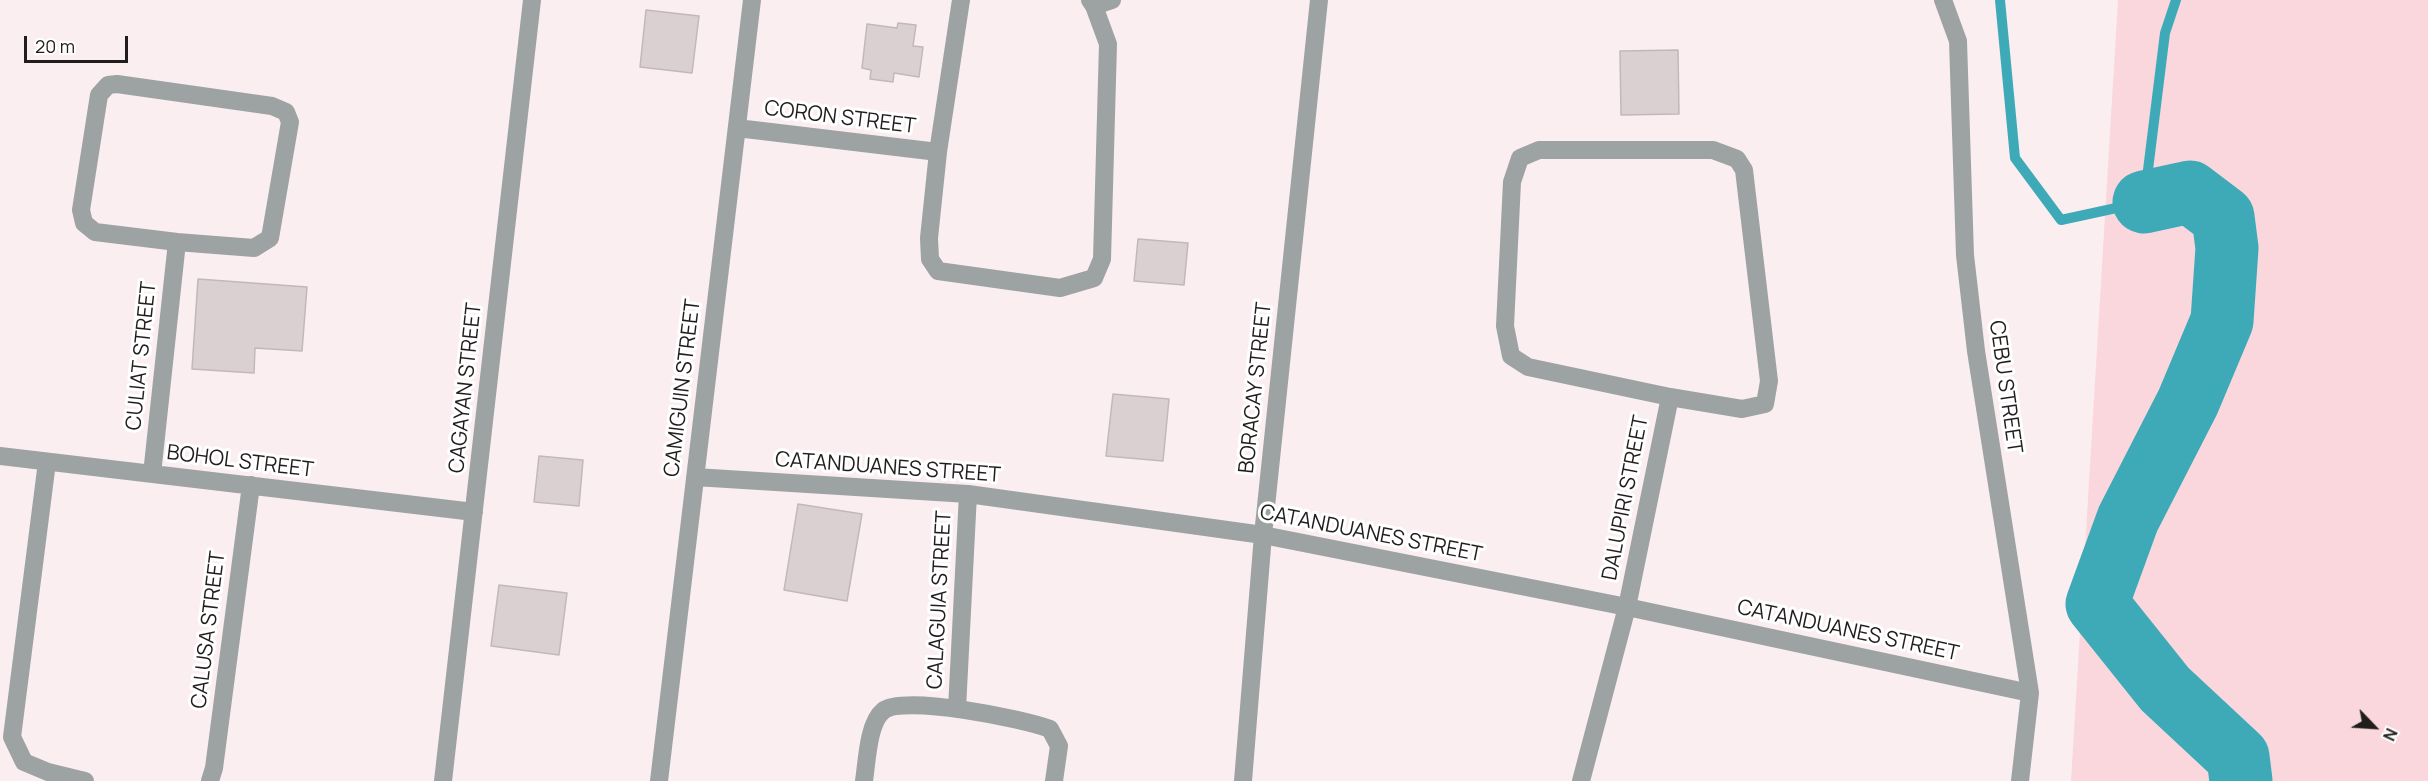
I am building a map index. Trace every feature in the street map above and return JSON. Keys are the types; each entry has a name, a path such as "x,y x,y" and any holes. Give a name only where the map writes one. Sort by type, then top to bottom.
{"street":[{"name":"CAGAYAN STREET","path":"443,781 532,0"},
{"name":"CAMIGUIN STREET","path":"659,781 752,0"},
{"path":"961,0 938,152 928,238 930,259 938,271 1060,288 1094,278 1102,259 1108,44 1092,3 1112,0"},
{"name":"BORACAY STREET","path":"1244,781 1263,535 1319,0"},
{"name":"CEBU STREET","path":"1943,0 1958,41 1965,255 1976,351 2030,693 2020,781"},
{"path":"117,84 261,104 286,112 290,122 270,238 254,248 177,242 95,231 84,223 81,210 99,95 108,85 117,84"},
{"name":"CORON STREET","path":"737,128 938,152"},
{"path":"1539,150 1713,150 1737,159 1744,170 1768,381 1765,404 1742,409 1670,397 1528,367 1511,356 1505,326 1512,182 1520,158 1539,150"},
{"name":"CULIAT STREET","path":"152,474 177,242"},
{"name":"DALUPIRI STREET","path":"1581,781 1627,607 1670,397"},
{"name":"BOHOL STREET","path":"0,456 474,512"},
{"path":"47,462 12,737 24,762 48,772 84,781"},
{"name":"CATANDUANES STREET","path":"695,477 968,494 1263,535 1627,607 2030,693"},
{"name":"CALUSA STREET","path":"210,781 214,768 251,485"},
{"name":"CALAGUIA STREET","path":"957,709 968,494"},
{"path":"864,781 874,723 883,710 898,705 957,709 1029,721 1050,729 1059,746 1054,781"}],"shaded area":[{"path":"2118,0 2428,0 2428,781 2071,781"}],"building":[{"path":"646,10 699,16 692,73 640,67"},
{"path":"898,23 916,25 913,46 923,47 919,77 894,73 893,82 870,79 871,70 862,68 867,24 897,28"},
{"path":"1678,50 1679,114 1621,115 1620,51"},
{"path":"1138,239 1188,243 1184,285 1134,281"},
{"path":"198,279 307,287 302,351 255,348 254,373 192,369"},
{"path":"1113,394 1169,399 1163,461 1106,456"},
{"path":"539,456 583,460 579,506 534,502"},
{"path":"798,504 862,514 847,601 784,590"},
{"path":"499,585 567,593 559,655 491,646"}],"waterway":[{"path":"2000,0 2015,158 2061,220 2144,202 2165,33 2176,0"},
{"path":"2144,202 2190,192 2223,217 2227,248 2222,321 2188,402 2128,519 2097,604 2165,689 2238,757 2241,781"}]}
